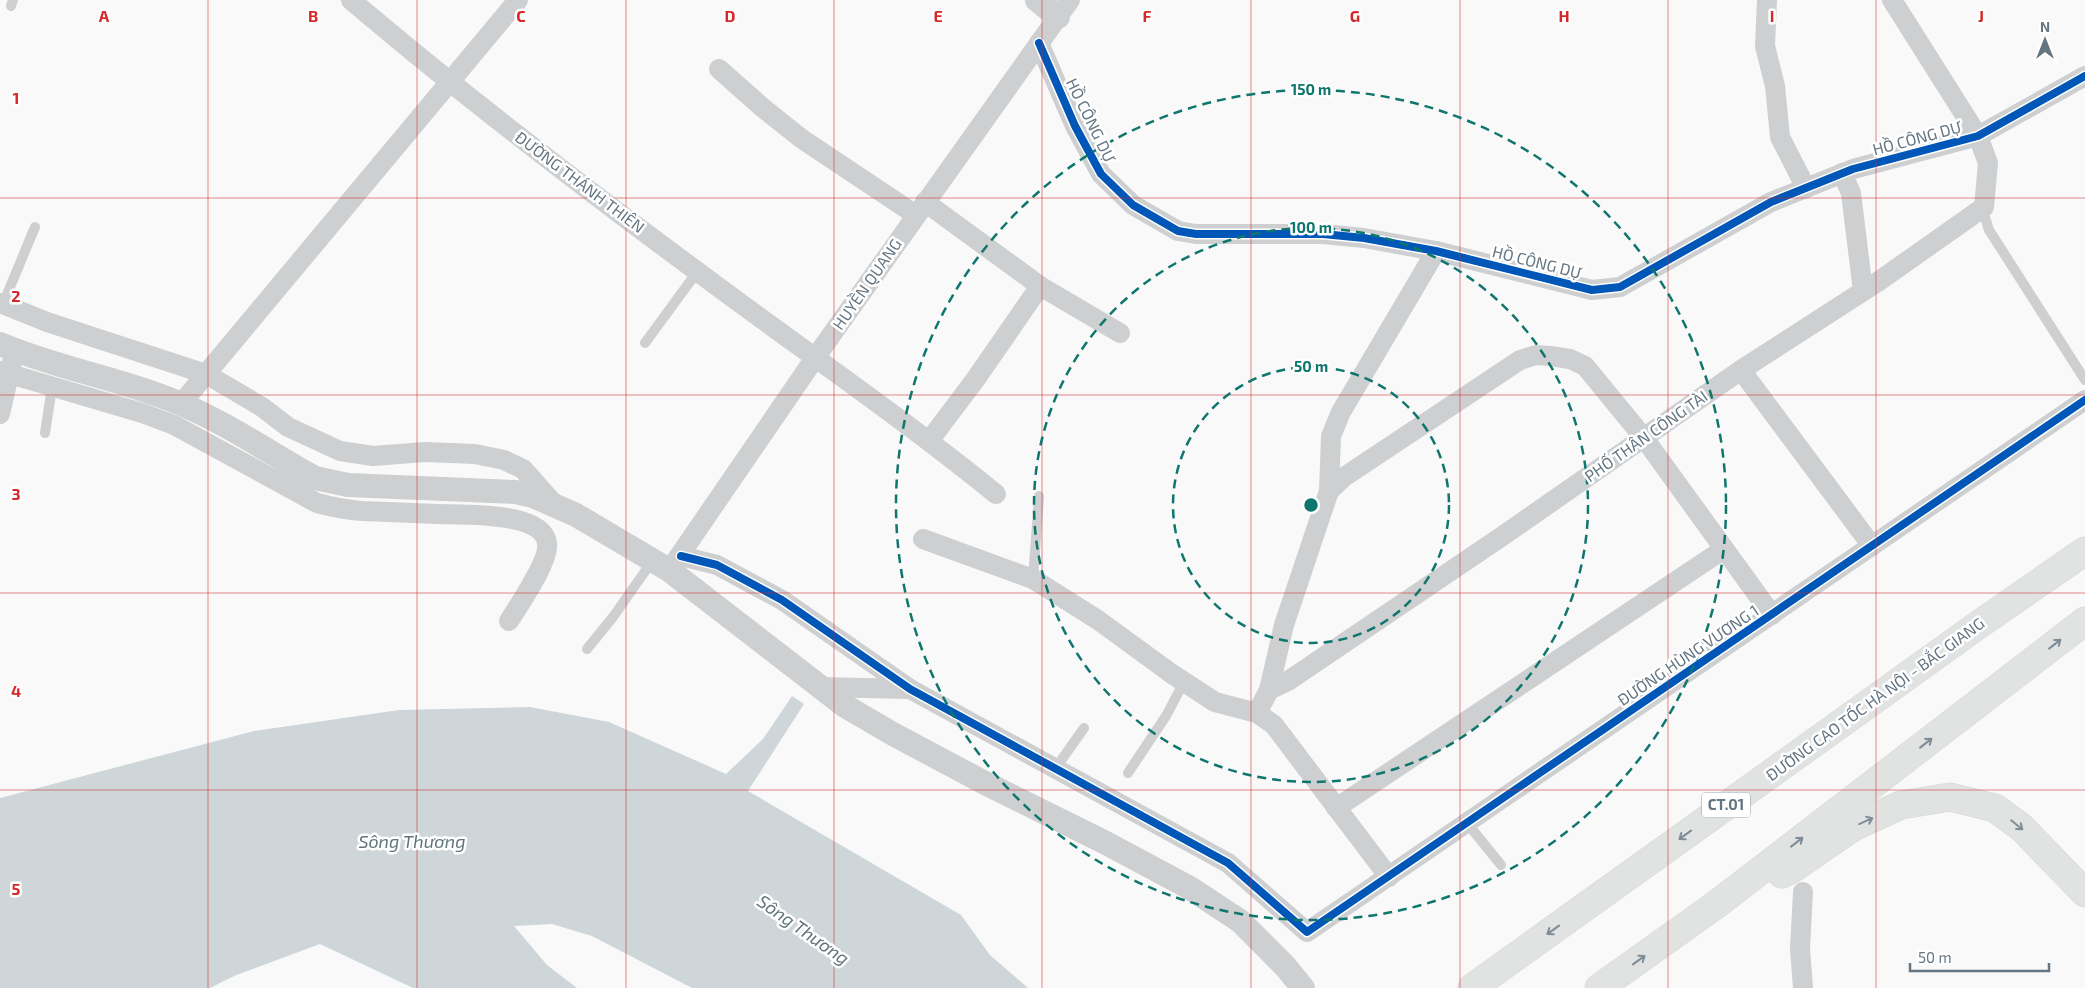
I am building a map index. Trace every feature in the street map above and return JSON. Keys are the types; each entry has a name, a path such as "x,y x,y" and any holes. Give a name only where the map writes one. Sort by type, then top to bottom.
{"highway":[{"path":"1981,623 2036,567 2085,532"},
{"name":"ĐƯỜNG CAO TỐC HÀ NỘI - BẮC GIANG","path":"1472,988 1981,623 2085,551"},
{"path":"1599,988 1717,904 2085,621"},
{"path":"1717,904 1792,869 1853,826 1901,805 1950,797 1995,808 2022,828 2085,893"}],"street":[{"name":"ĐƯỜNG THÁNH THIÊN","path":"351,0 448,82 697,272 930,440 996,494"},
{"path":"181,404 518,0"},
{"path":"1037,0 1064,9"},
{"path":"1766,0 1765,46 1775,86 1780,137 1806,188"},
{"path":"1892,0 1978,136 1988,163 1984,207"},
{"name":"HUYỀN QUANG","path":"668,562 1064,9"},
{"name":"HỒ CÔNG DỰ","path":"1040,43 1075,126 1101,174 1133,205 1178,231 1196,234 1323,234 1364,238 1436,251 1592,290 1620,287 1771,202 1842,173 1978,136 2085,76"},
{"path":"719,69 802,139 921,208 1040,286 1120,333"},
{"path":"1842,173 1851,193 1863,291"},
{"name":"PHỐ THÂN CÔNG TÀI","path":"1270,690 1312,665 1501,537 1741,370 1863,291 1984,207"},
{"path":"1257,714 1270,690 1284,625 1329,491 1331,436 1341,412 1436,251"},
{"path":"930,440 975,380 1040,286"},
{"path":"1,304 47,322 206,374 262,406 288,427 340,451 373,456 425,452 475,454 497,458 523,469 554,504"},
{"path":"0,414 7,347 181,404 232,430 315,478 348,485 516,492 554,504 668,562 845,706 893,734 1190,888 1240,922 1285,966 1303,988"},
{"path":"1329,491 1344,477 1520,360 1536,355 1570,359 1585,366 1644,438 1772,614"},
{"path":"1741,370 1872,546"},
{"path":"5,372 142,413 174,426 317,503 335,508 362,511 492,515 538,528 546,536 548,551 509,621"},
{"name":"ĐƯỜNG HÙNG VƯƠNG 1","path":"1055,769 1228,863 1307,932 2085,400"},
{"path":"923,539 1033,579 1098,620 1215,702 1257,714 1274,725 1389,877"},
{"path":"1336,808 1724,549"},
{"path":"668,562 717,565 782,600 910,689 1055,769"},
{"path":"820,687 910,689"},
{"path":"1803,892 1800,949 1803,988"}],"lane":[{"path":"1984,207 1984,217 1989,230 2085,380"},
{"path":"1,304 35,227"},
{"path":"646,343 697,272"},
{"path":"45,433 52,387"},
{"path":"1033,579 1040,496"},
{"path":"587,648 613,617 668,562"},
{"path":"1128,773 1166,716 1184,682"},
{"path":"1055,769 1084,728"},
{"path":"1467,823 1501,865"}],"water":[{"name":"Sông Thương","path":"792,696 804,704 748,791 961,915 990,955 1028,988 692,988 592,936 552,924 514,926 547,965 577,988 413,988 320,944 234,976 210,988 0,988 0,798 254,731 399,710 530,707 609,722 726,774 763,739"}],"cycle path":[{"path":"1039,43 1075,126 1101,174 1133,205 1178,231 1196,234 1323,234 1364,238 1436,251 1592,290 1620,287 1771,202 1853,169 1978,136 2085,76"},
{"path":"681,556 717,565 782,600 910,689 1228,863 1307,932 2085,400"}]}
